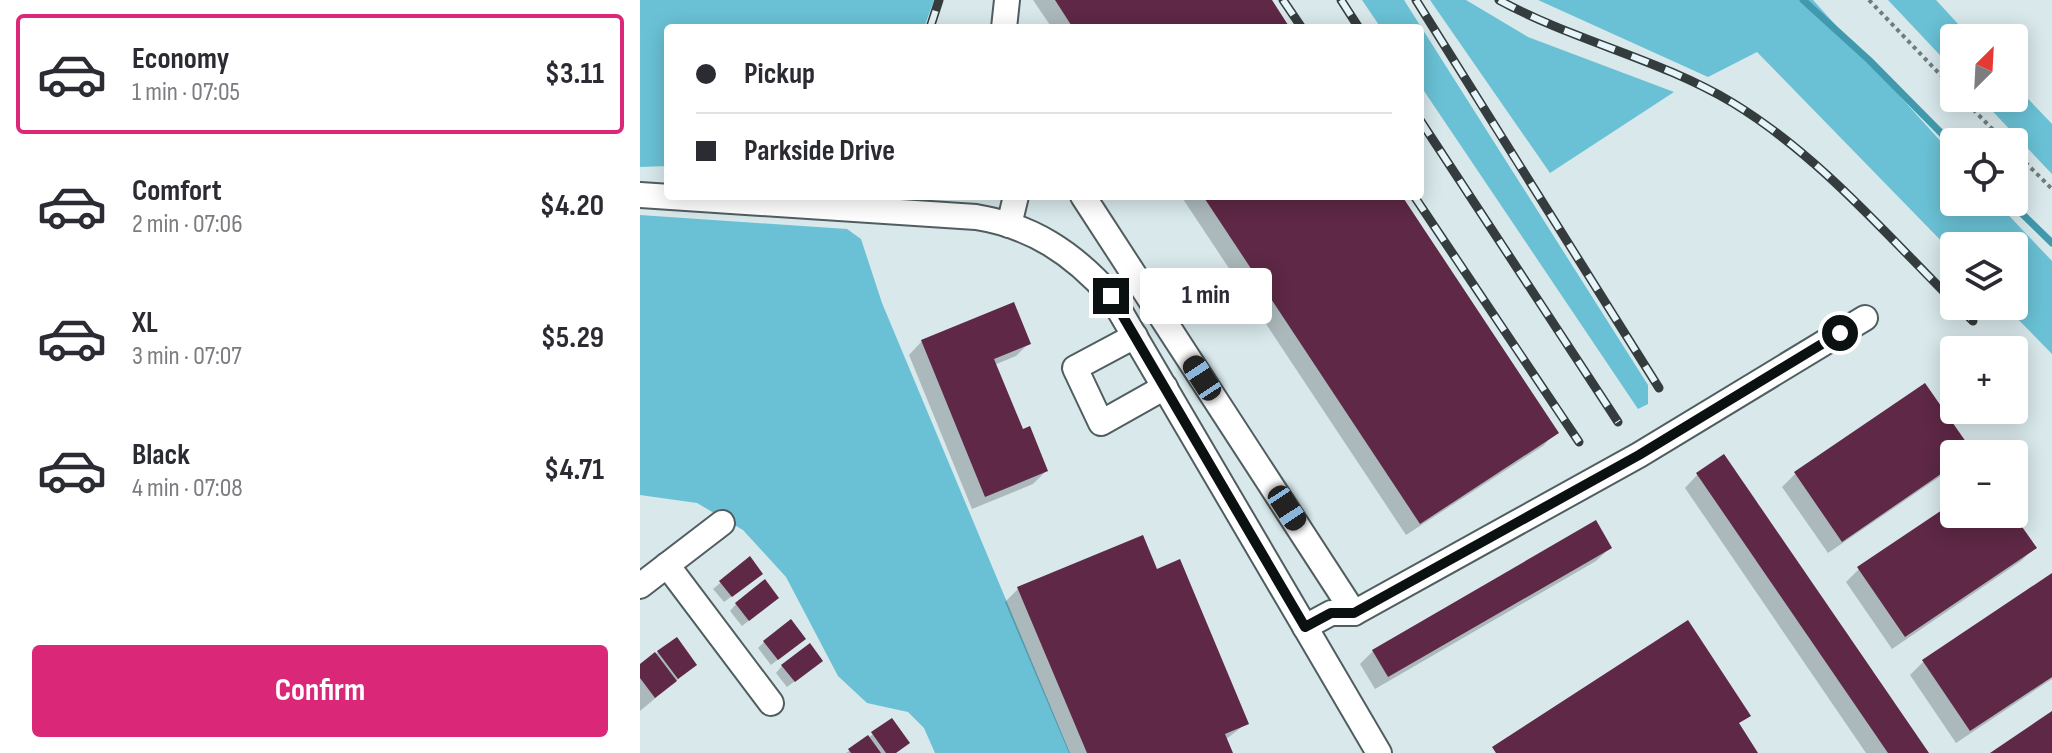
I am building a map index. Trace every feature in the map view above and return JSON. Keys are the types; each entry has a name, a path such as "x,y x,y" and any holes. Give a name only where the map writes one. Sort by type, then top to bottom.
{"street":[{"path":"1004,24 1007,0"},
{"path":"640,195 664,197"},
{"path":"716,200 976,217 1044,238 1087,269 1111,296 1135,336 1376,752"},
{"path":"1009,225 1015,200"},
{"path":"1086,200 1354,613"},
{"path":"1305,627 1331,613 1354,613 1639,455 1865,318"},
{"path":"1135,336 1075,368 1101,423 1165,387"},
{"path":"640,586 722,523"},
{"path":"667,565 771,703"}],"path":[{"path":"1869,0 1940,74"},
{"path":"1976,112 1991,128"},
{"path":"2028,165 2052,189"}],"shaded area":[{"path":"640,0 934,0 925,24 664,24 664,166 640,167"},
{"path":"1362,0 1404,0 1419,24 1378,24"},
{"path":"1430,0 1466,0 1528,37 1674,92 1550,173"},
{"path":"1538,0 1813,0 1940,141 1940,216 2009,216 2024,232 1940,232 1940,240 1757,52 1708,77"},
{"path":"1888,0 1936,0 1958,24 1940,24 1940,55"},
{"path":"1424,32 1648,385 1648,404 1638,409 1424,91"},
{"path":"2028,99 2052,124 2052,174 2028,149 2028,128 2008,128 1993,112 2028,112"},
{"path":"640,215 847,229 861,239 882,303 1070,753 935,753 924,728 908,712 867,703 838,676 786,577 743,530 697,503 640,495"},
{"path":"2028,236 2052,261 2052,354 2019,320 2028,320"}],"building":[{"path":"1055,0 1272,0 1287,24 1070,24"},
{"path":"1206,200 1405,200 1559,433 1420,524"},
{"path":"1014,302 1031,344 994,359 1023,429 1030,426 1048,471 985,497 921,340"},
{"path":"1925,383 1940,405 1940,424 1954,424 1965,440 1940,440 1940,475 1842,542 1794,472"},
{"path":"1724,454 1929,753 1888,753 1696,473"},
{"path":"1940,511 1940,528 2023,528 2037,548 1905,637 1857,567"},
{"path":"1596,520 1612,548 1388,677 1372,650"},
{"path":"1143,535 1157,569 1180,559 1249,724 1225,734 1233,753 1087,753 1017,587"},
{"path":"750,556 763,574 732,597 719,581"},
{"path":"2052,573 2052,677 1970,731 1922,660"},
{"path":"765,579 779,598 749,621 735,603"},
{"path":"791,619 806,639 778,660 763,641"},
{"path":"1688,620 1751,716 1739,723 1758,753 1496,753 1492,747"},
{"path":"677,637 697,665 678,679 657,651"},
{"path":"810,643 823,661 795,682 781,665"},
{"path":"655,652 677,681 655,698 640,678 640,664"},
{"path":"2052,711 2052,753 1990,753"},
{"path":"892,718 910,743 896,753 886,753 871,732"},
{"path":"868,735 881,753 851,753 848,749"}],"waterway":[{"path":"1803,0 1869,60 1940,132"},
{"path":"2024,216 2052,243"}],"railway":[{"path":"931,24 939,0"},
{"path":"1283,0 1299,24"},
{"path":"1341,0 1356,24"},
{"path":"1416,0 1659,388"},
{"path":"1499,0 1557,27 1676,74 1733,103 1822,170 1940,288"},
{"path":"1424,126 1618,422"},
{"path":"1417,200 1579,442"}],"route":[{"path":"1111,296 1305,627 1331,613 1354,613 1639,455 1840,333"}]}
